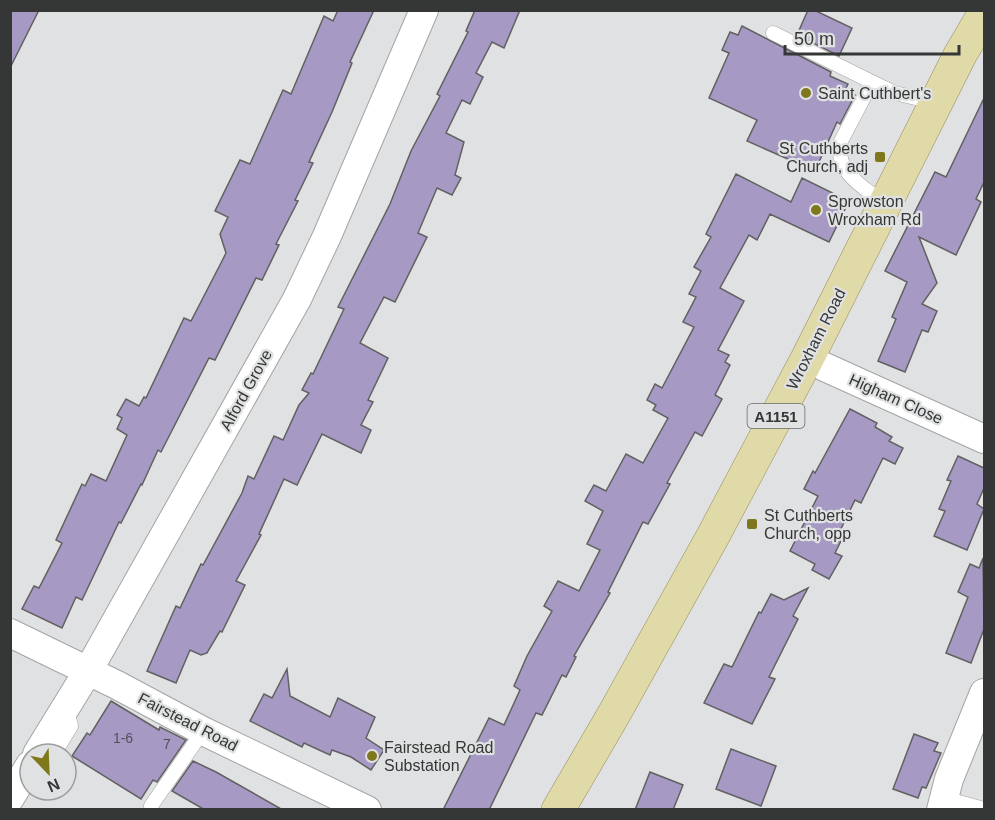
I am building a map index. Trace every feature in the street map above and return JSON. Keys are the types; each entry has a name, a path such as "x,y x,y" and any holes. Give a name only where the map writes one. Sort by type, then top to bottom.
{"main road":[{"name":"Wroxham Road","path":"558,810 668,619 807,359 884,203 983,18"}],"street":[{"name":"Alford Grove","path":"44,742 88,671 297,299 327,236 424,10"},
{"name":"Higham Close","path":"807,359 984,439"},
{"name":"Fairstead Road","path":"10,633 203,732 367,810"},
{"path":"943,804 949,779 984,693"}],"lane":[{"path":"773,33 895,93 936,103"},
{"path":"872,82 840,143 840,162 850,177 884,203"},
{"path":"61,742 71,726 66,705"},
{"path":"151,806 203,732"},
{"path":"943,804 984,809"}],"building":[{"path":"10,10 39,10 10,68"},
{"path":"338,10 374,10 309,162 313,163 295,200 298,201 276,244 279,245 262,280 256,278 215,360 209,358 161,452 158,450 142,485 121,523 119,522 82,600 76,597 62,628 22,609 34,586 39,588 62,543 56,540 82,484 85,486 91,474 106,481 127,435 117,429 122,418 117,415 126,399 139,406 144,397 146,398 184,318 191,321 226,253 220,234 228,217 215,211 240,160 250,164 283,90 291,94 324,16 333,21"},
{"path":"475,10 520,10 504,48 492,42 476,73 483,77 470,104 462,100 446,133 464,142 455,175 461,178 452,195 437,188 418,233 427,237 395,302 384,297 360,343 388,358 368,400 373,402 361,425 371,430 361,453 322,434 297,485 284,479 259,534 261,535 236,581 245,585 222,632 220,631 207,653 201,655 190,650 176,683 147,671 176,606 180,608 201,564 203,565 242,493 248,476 254,479 274,436 283,440 299,405 309,393 302,390 311,373 313,374 344,309 338,307 390,204 411,151 440,96 437,94 468,32 466,31"},
{"path":"808,10 814,10 852,28 839,56 797,35"},
{"name":"Saint Cuthbert's","path":"742,26 831,72 830,76 848,84 845,90 855,95 840,124 837,122 815,171 747,141 757,120 709,98 729,53 722,50 730,32 738,35"},
{"path":"984,98 984,182 976,199 981,202 956,255 919,237 937,283 922,304 937,311 928,332 922,330 905,372 878,361 896,319 892,317 907,282 885,271 935,172 946,177"},
{"path":"736,174 791,202 802,178 849,201 829,242 770,214 757,240 749,235 720,288 744,301 718,350 729,355 725,362 730,365 715,395 722,399 702,436 695,432 648,524 643,522 608,592 610,593 574,656 576,657 566,677 562,675 542,715 536,713 489,810 443,810 489,718 504,725 520,690 514,686 527,656 552,611 544,606 558,581 579,591 600,550 587,544 603,511 585,501 594,485 606,491 626,454 643,463 668,418 653,410 656,405 647,400 655,384 662,388 694,327 683,322 696,297 689,294 701,271 694,267 711,237 706,234"},
{"path":"850,409 877,423 875,427 892,437 889,441 903,448 895,464 883,458 861,503 855,500 836,539 841,541 835,553 842,556 829,579 812,570 815,564 790,551 818,496 804,489"},
{"path":"958,456 984,468 984,488 977,504 984,509 967,550 934,536 945,511 939,509 951,481 947,480"},
{"path":"983,558 984,629 971,663 946,653 968,597 958,592 970,564 979,568"},
{"path":"808,588 793,616 798,619 769,677 775,679 752,724 704,703 724,664 732,667 759,612 761,613 771,594 784,600"},
{"path":"287,669 290,696 330,717 338,698 375,717 366,738 384,750 371,770 351,757 332,750 330,755 304,743 302,747 250,721 264,694 272,698"},
{"path":"111,701 159,730 160,727 186,740 157,782 153,780 141,799 78,760 78,747 87,733 90,735"},
{"path":"914,734 938,743 934,751 941,753 926,788 922,787 918,798 893,789"},
{"path":"731,749 776,766 761,806 716,789"},
{"path":"193,761 283,810 205,810 172,791"},
{"path":"650,772 683,785 673,810 635,810"}],"place":[{"name":"Saint Cuthbert's","path":"806,93"},
{"name":"St Cuthberts Church, adj","path":"880,157"},
{"name":"Sprowston Wroxham Rd","path":"816,210"},
{"name":"St Cuthberts Church, opp","path":"752,524"},
{"name":"Fairstead Road Substation","path":"372,756"}]}
